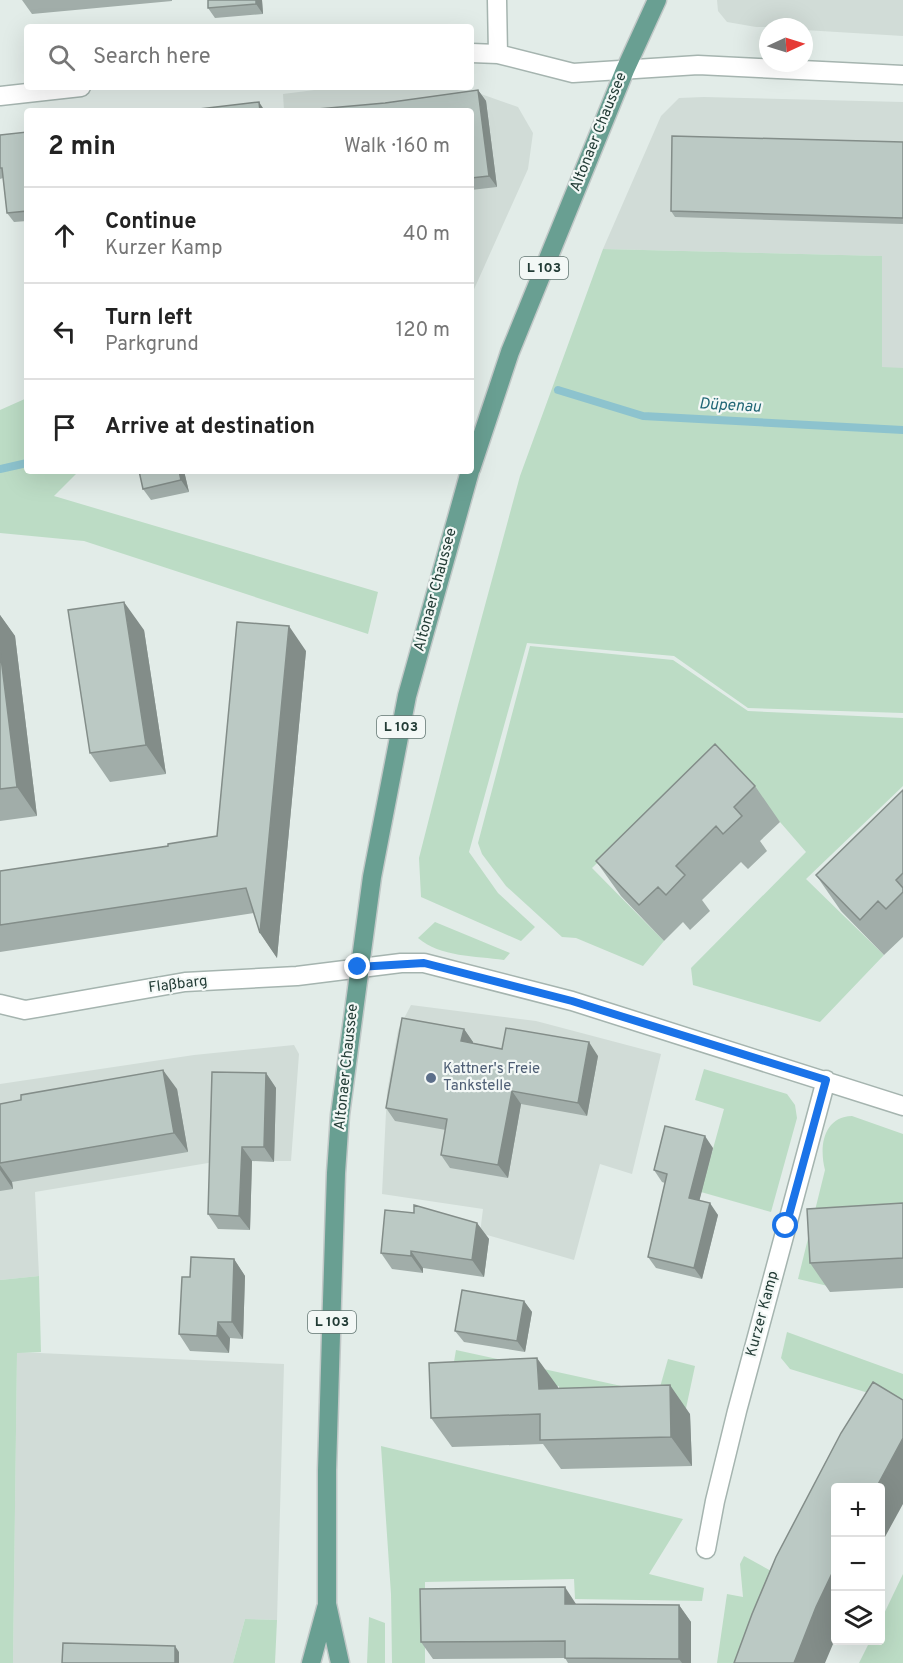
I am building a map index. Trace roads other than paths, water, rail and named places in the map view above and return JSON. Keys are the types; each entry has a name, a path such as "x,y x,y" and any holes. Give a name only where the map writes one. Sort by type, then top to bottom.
{"main road":[{"name":"Altonaer Chaussee","path":"474,461 510,352 625,70 657,0"},
{"name":"Altonaer Chaussee","path":"340,1663 327,1604 327,1470 336,1173 340,1115 358,967 372,878 407,696 470,474"},
{"name":"Altonaer Chaussee","path":"311,1663 327,1604"}],"street":[{"path":"497,0 498,54"},
{"path":"474,53 498,54 573,73 698,65 903,75"},
{"path":"0,96 54,90"},
{"name":"Flaßbarg","path":"0,1004 25,1010 185,982 297,976 358,967 424,963 572,1001 903,1106"},
{"name":"Kurzer Kamp","path":"706,1549 737,1411 826,1080"}],"waterway":[{"name":"Düpenau","path":"558,390 643,416 903,430"},
{"name":"Düpenau","path":"0,469 24,464"}],"place":[{"name":"Kattner's Freie Tankstelle","path":"431,1078"}]}
